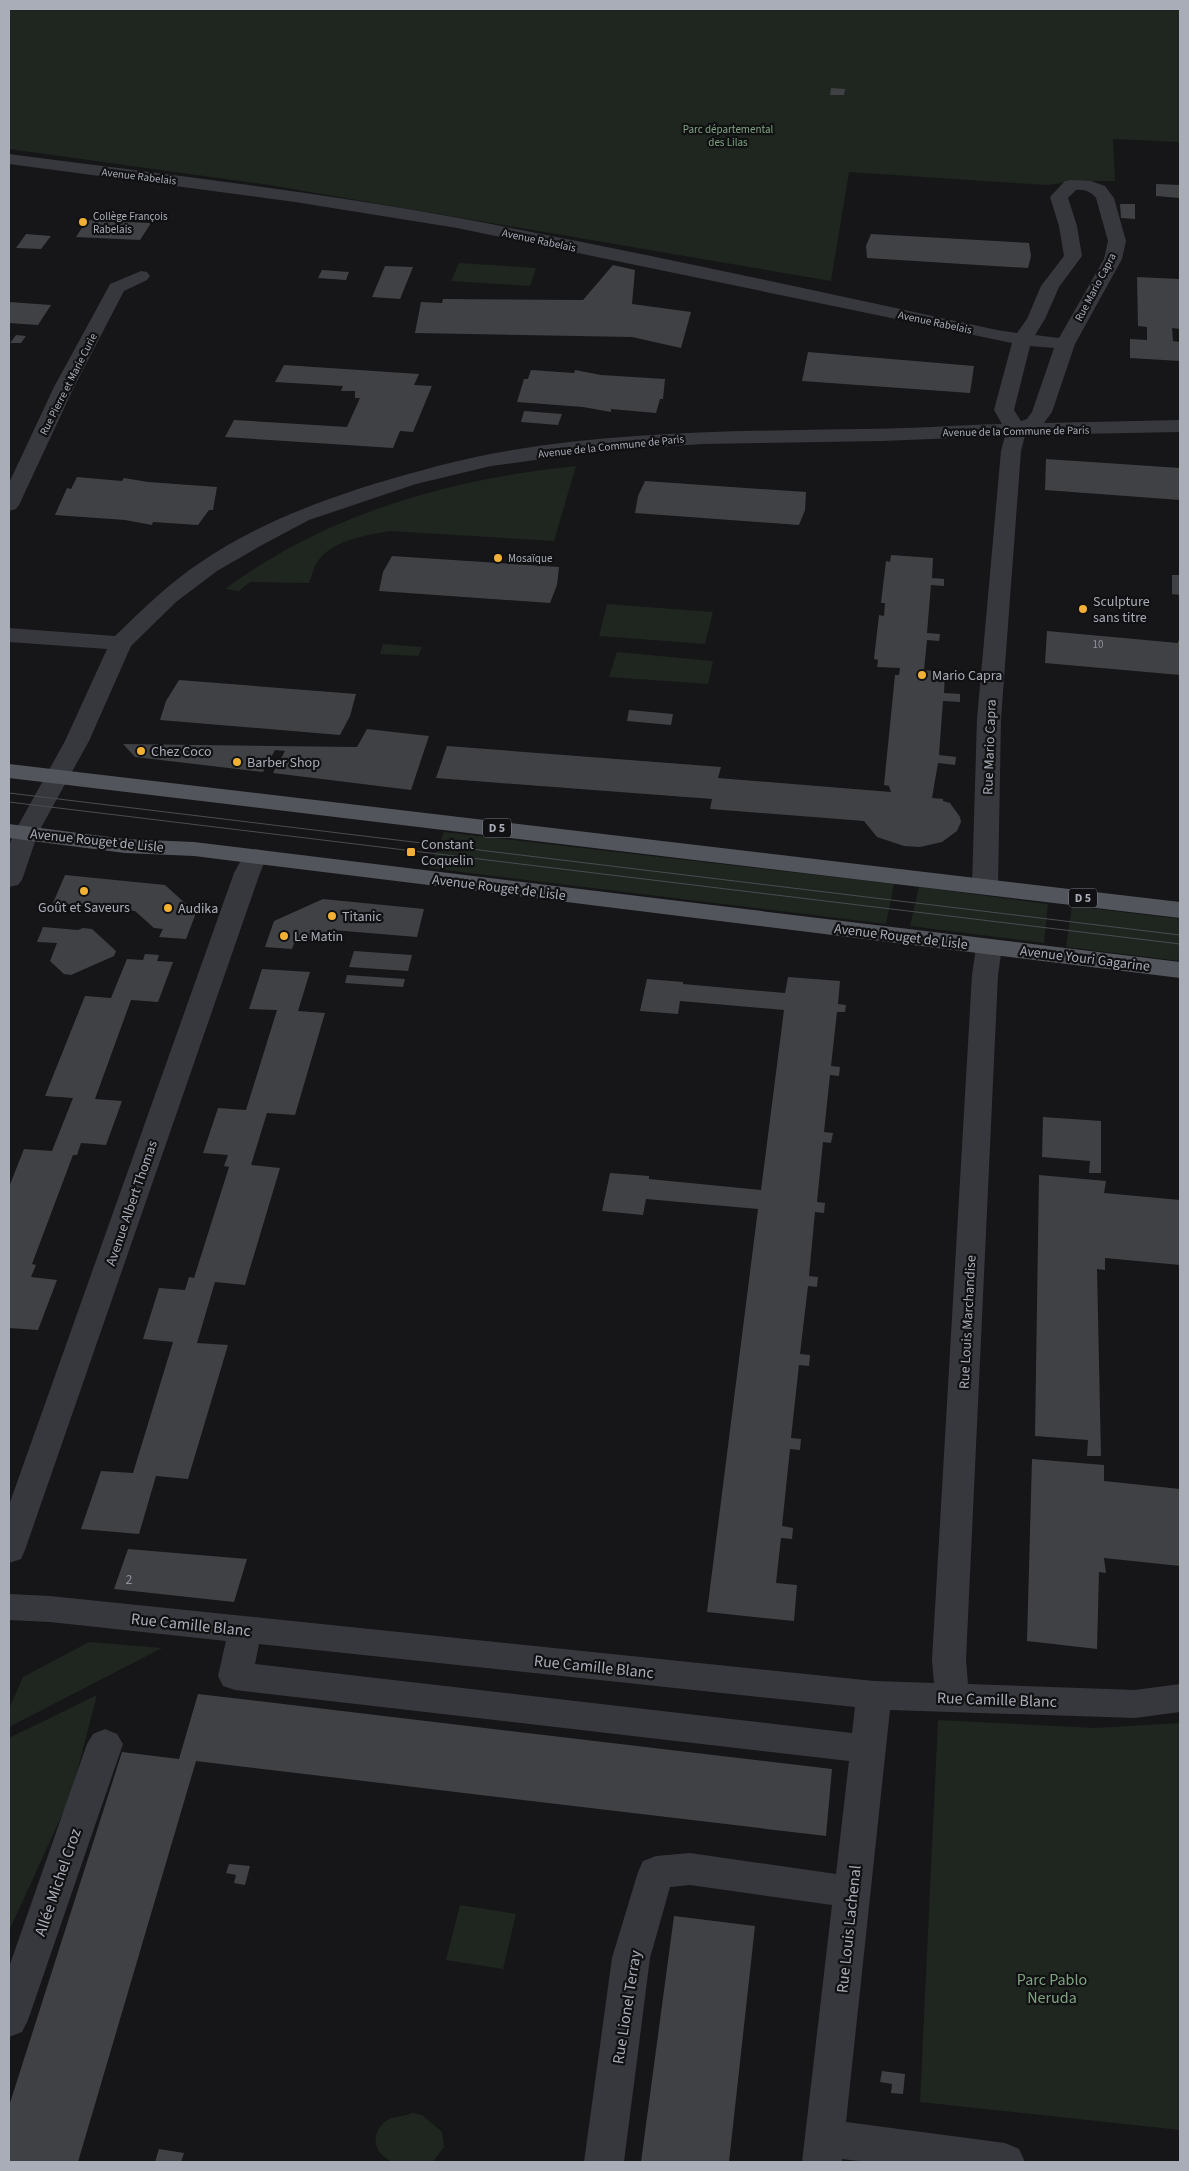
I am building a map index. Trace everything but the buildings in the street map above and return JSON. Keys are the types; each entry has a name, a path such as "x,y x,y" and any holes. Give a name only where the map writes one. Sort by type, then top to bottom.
{"main road":[{"name":"D 5","path":"9,771 1180,910"},
{"name":"Avenue Rouget de Lisle","path":"17,832 125,846 194,849 255,856 989,947"},
{"name":"Avenue Youri Gagarine","path":"989,947 1180,970"}],"street":[{"name":"Avenue Rabelais","path":"9,159 295,197 457,223 1022,340 1065,344"},
{"name":"Rue Mario Capra","path":"985,886 989,719 1014,437 1034,423 1042,412 1065,344 1112,259 1117,241 1105,198 1099,190 1080,184 1071,185 1059,197 1068,226 1073,256"},
{"path":"1014,437 1004,410 1022,340 1036,318 1050,286 1073,256 1112,259"},
{"name":"Rue Pierre et Marie Curie","path":"9,504 64,387 117,288 141,276"},
{"name":"Avenue de la Commune de Paris","path":"9,880 17,832 57,776 77,741 121,643 168,597 210,566 254,540 324,508 410,479 491,460 608,444 685,439 882,435 1014,437 1180,426"},
{"path":"9,635 121,643"},
{"name":"Avenue Albert Thomas","path":"9,1550 247,873 255,856"},
{"name":"Rue Louis Marchandise","path":"952,1697 950,1660 985,975 989,947"},
{"name":"Rue Camille Blanc","path":"9,1607 50,1609 874,1695 1135,1704 1180,1698"},
{"path":"245,1629 236,1676 868,1749"},
{"name":"Rue Louis Lachenal","path":"824,2150 874,1695"},
{"name":"Allée Michel Croz","path":"9,2020 105,1744"},
{"name":"Rue Lionel Terray","path":"604,2162 631,1958 656,1872 690,1869 852,1892"},
{"path":"824,2150 1005,2162"}],"green space":[{"name":"Parc départemental des Lilas","path":"9,9 1180,9 1180,142 1113,139 1115,181 1081,181 1046,185 849,172 831,281 269,185 9,149"},
{"path":"459,263 536,268 530,286 451,281"},
{"path":"576,466 554,541 390,531 371,534 341,543 332,548 317,563 309,583 250,582 239,591 225,589 264,562 306,540 348,520 392,504 482,480"},
{"path":"607,604 713,612 705,644 599,636"},
{"path":"383,644 422,647 418,656 380,654"},
{"path":"617,652 713,661 708,684 609,677"},
{"path":"444,832 894,884 886,924 429,868"},
{"path":"919,887 1048,904 1044,943 910,926"},
{"path":"1072,906 1180,919 1180,961 1066,947"},
{"path":"89,1642 162,1648 9,1727 9,1709 23,1677"},
{"path":"97,1695 71,1795 9,1931 9,1738"},
{"name":"Parc Pablo Neruda","path":"938,1720 1095,1728 1180,1723 1180,2130 920,2102"},
{"path":"460,1905 516,1914 503,1969 446,1960"},
{"path":"412,2113 422,2115 442,2132 444,2147 433,2161 399,2163 391,2161 380,2153 377,2148 376,2137 378,2131 389,2119"}],"tram line":[{"path":"9,793 1180,935"},
{"path":"9,802 1180,944"}],"place":[{"name":"Collège François Rabelais","path":"83,222"},
{"name":"Mosaïque","path":"498,558"},
{"name":"Sculpture sans titre","path":"1083,609"},
{"name":"Mario Capra","path":"922,675"},
{"name":"Chez Coco","path":"141,751"},
{"name":"Barber Shop","path":"237,762"},
{"name":"Constant Coquelin","path":"411,852"},
{"name":"Goût et Saveurs","path":"84,891"},
{"name":"Audika","path":"168,908"},
{"name":"Titanic","path":"332,916"},
{"name":"Le Matin","path":"284,936"}]}
